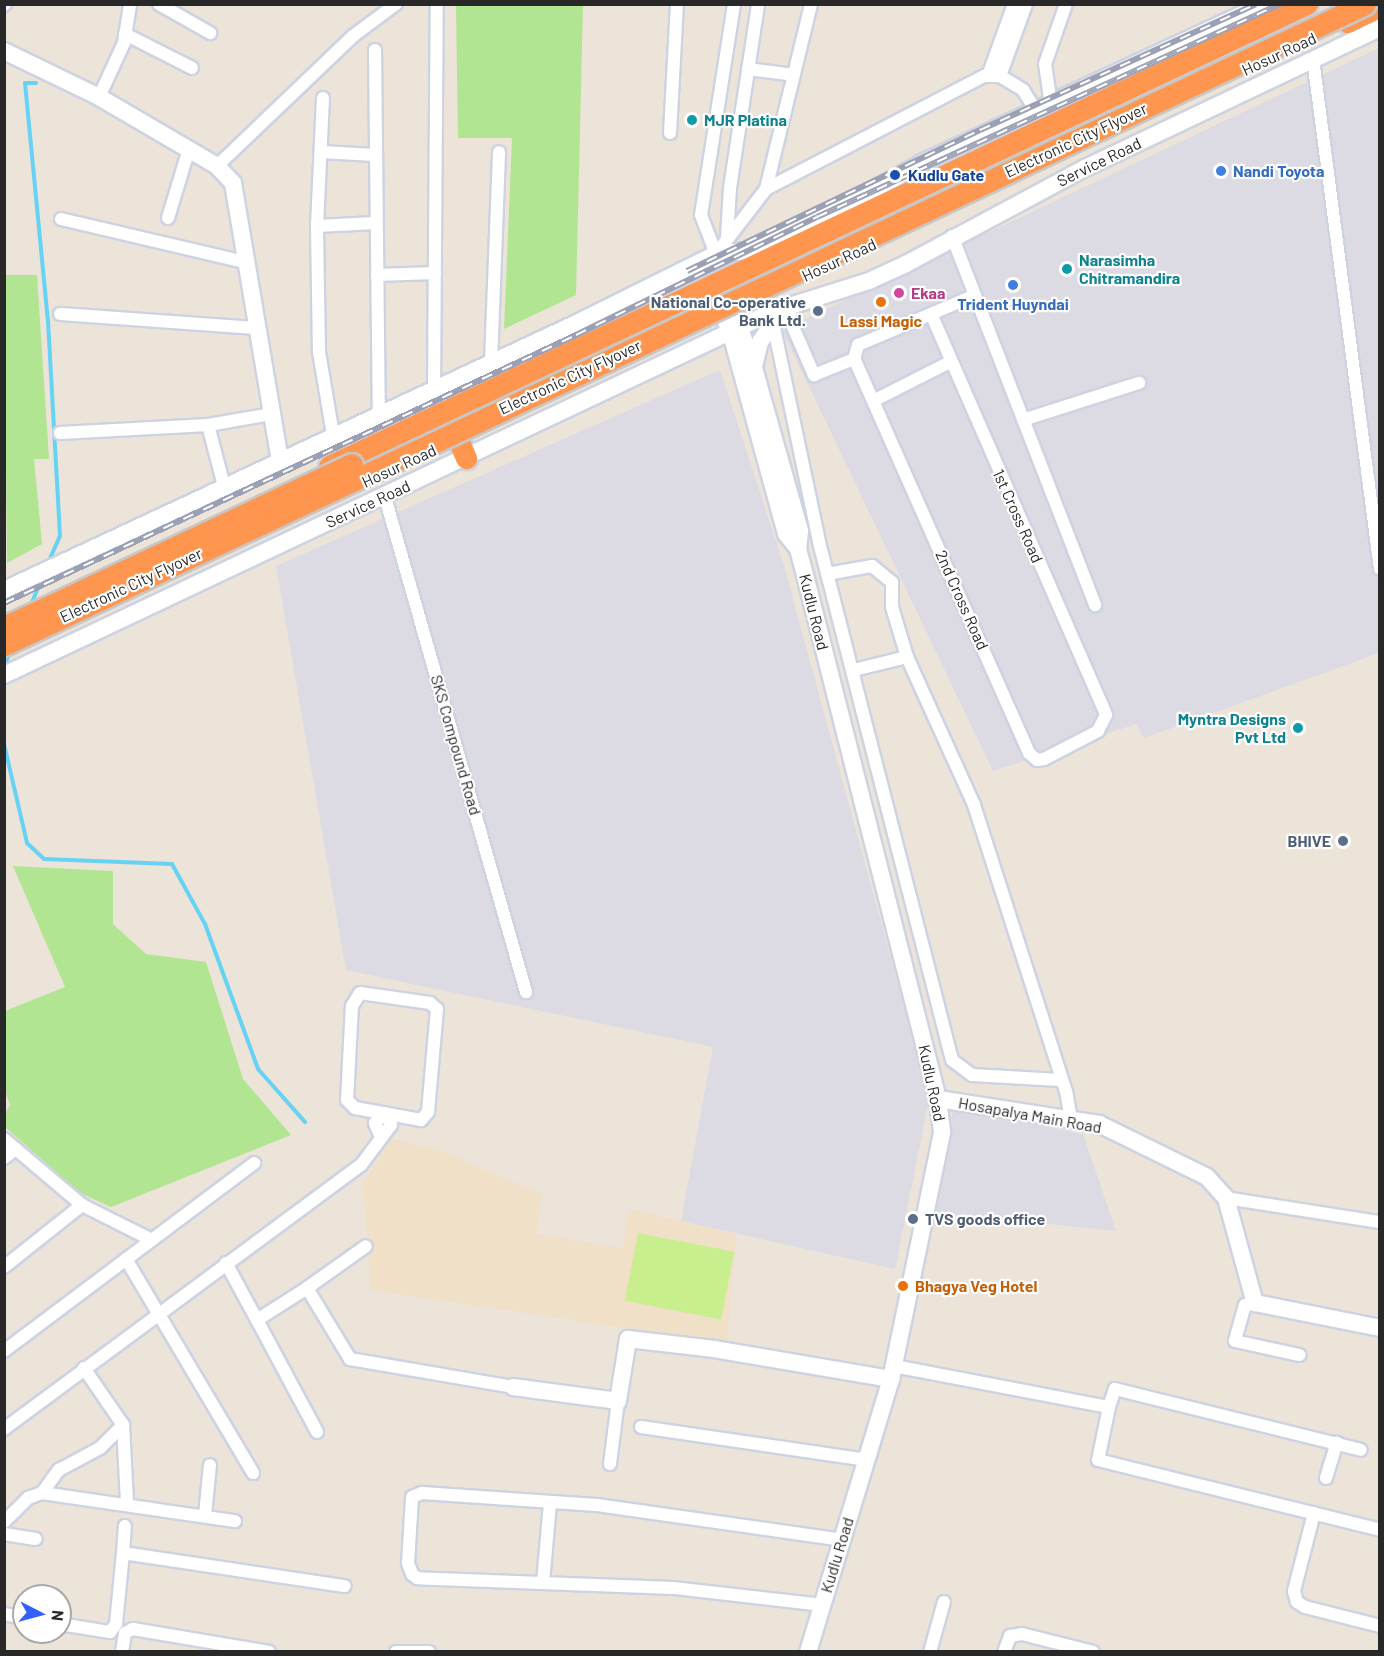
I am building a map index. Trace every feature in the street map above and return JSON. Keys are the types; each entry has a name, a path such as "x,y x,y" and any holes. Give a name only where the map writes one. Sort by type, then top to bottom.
{"highway":[{"name":"Hosur Road","path":"4,617 718,284 1085,99 1307,4"},
{"name":"Electronic City Flyover","path":"4,627 1332,4"},
{"name":"Electronic City Flyover","path":"4,645 1365,4"},
{"name":"Hosur Road","path":"4,651 462,448 733,322 1380,6"}],"street":[{"path":"99,97 125,34 130,4"},
{"path":"159,4 210,33"},
{"path":"218,166 353,36 396,4"},
{"path":"434,390 437,4"},
{"path":"670,133 677,4"},
{"path":"716,254 701,215 734,4"},
{"path":"727,237 758,4"},
{"path":"766,189 811,4"},
{"path":"994,76 1014,4"},
{"path":"716,254 766,189 994,76 1026,4"},
{"path":"1044,108 1045,64 1066,4"},
{"name":"Hosur Road","path":"4,590 379,413 434,390 716,254 754,250 813,223 922,163 1044,108 1085,99 1264,4"},
{"name":"Service Road","path":"819,296 869,281 952,236 1312,59 1379,31"},
{"path":"125,34 192,68"},
{"path":"375,50 375,223 379,413"},
{"path":"4,51 99,97 218,166 233,183 280,460"},
{"path":"1312,59 1380,569"},
{"path":"748,69 794,75"},
{"path":"994,76 1023,90 1044,108"},
{"path":"323,98 317,226 319,352 333,435"},
{"path":"168,218 189,149"},
{"path":"321,152 375,155"},
{"path":"491,362 499,152"},
{"path":"61,219 245,262"},
{"path":"317,226 375,223"},
{"path":"952,236 1095,605"},
{"path":"377,275 435,273"},
{"path":"718,284 733,322 819,296"},
{"path":"754,368 760,342 773,323 819,296"},
{"path":"787,313 813,375 854,359 858,345 975,296"},
{"path":"60,314 257,328"},
{"name":"1st Cross Road","path":"932,315 950,362 1106,715"},
{"name":"Kudlu Road","path":"733,322 754,368 800,531 799,554 938,1099 942,1133 892,1372 808,1652"},
{"name":"Kudlu Road","path":"733,322 786,534 799,554"},
{"path":"773,323 822,554 854,670 952,1060 972,1075 1059,1080"},
{"name":"2nd Cross Road","path":"854,359 1029,753 1037,760 1044,759 1098,731 1106,715"},
{"path":"874,400 950,362"},
{"path":"1023,420 1138,383"},
{"path":"60,433 208,425 272,414"},
{"path":"208,425 224,486"},
{"name":"Service Road","path":"6,674 385,497 462,448"},
{"name":"SKS Compound Road","path":"385,497 526,993"},
{"path":"799,554 822,554"},
{"path":"827,574 865,565 888,576 892,582 892,608 907,657 974,806 1059,1080 1066,1090 1071,1119"},
{"path":"854,670 907,657"},
{"path":"360,993 430,1003 437,1009 425,1117 421,1120 385,1113 355,1108 347,1100 352,1006 360,993"},
{"name":"Hosapalya Main Road","path":"938,1099 1099,1124 1207,1177 1226,1198 1255,1303"},
{"path":"4,1429 360,1166 375,1150 380,1135 375,1123 385,1113"},
{"path":"4,1139 82,1205 152,1240"},
{"path":"4,1158 16,1149"},
{"path":"4,1351 254,1163"},
{"path":"1226,1198 1380,1222"},
{"path":"4,1267 82,1205"},
{"path":"257,1320 308,1288 366,1246"},
{"path":"126,1259 253,1473"},
{"path":"226,1263 317,1432"},
{"path":"308,1288 350,1359 513,1387 618,1401"},
{"path":"1299,1355 1235,1341 1245,1305 1255,1303 1380,1328"},
{"path":"610,1464 628,1339 892,1372 1109,1407"},
{"path":"84,1368 123,1425 127,1502"},
{"path":"1361,1450 1115,1389 1098,1460 1380,1530"},
{"path":"42,1493 59,1470 100,1448 123,1425"},
{"path":"641,1427 866,1460"},
{"path":"1326,1478 1337,1443"},
{"path":"205,1515 210,1465"},
{"path":"4,1522 28,1498 42,1493 127,1502 235,1521"},
{"path":"823,1605 673,1588 417,1578 412,1575 408,1563 412,1497 422,1493 667,1513 842,1540"},
{"path":"543,1582 550,1503"},
{"path":"1314,1513 1294,1592 1297,1602 1305,1607 1380,1626"},
{"path":"72,1626 110,1632 116,1624 119,1563 123,1553 125,1526"},
{"path":"4,1534 36,1539"},
{"path":"123,1553 345,1586"},
{"path":"930,1652 944,1602"},
{"path":"122,1652 125,1633 133,1629 236,1649 269,1652"},
{"path":"1004,1652 1011,1636 1022,1634 1093,1652"},
{"path":"396,1652 429,1652"}],"shaded area":[{"path":"1379,48 1379,653 1144,738 1136,724 993,771 782,330"},
{"path":"720,370 784,566 929,1099 895,1269 681,1221 713,1047 346,970 276,566"},
{"path":"953,1108 1083,1134 1116,1231 936,1212"},
{"path":"392,1139 437,1149 542,1194 536,1234 623,1248 629,1209 736,1234 727,1343 371,1290 363,1182"}],"green space":[{"path":"456,5 583,5 576,295 504,329 512,138 458,138"},
{"path":"4,275 37,275 49,459 34,459 42,544 7,563"},
{"path":"13,866 113,871 113,924 146,954 206,962 243,1079 291,1135 111,1207 80,1193 5,1127 5,1114 10,1105 5,1091 5,1011 65,987"},
{"path":"638,1233 734,1252 721,1319 625,1301"}],"waterway":[{"path":"36,83 25,83 48,321 60,536 48,563"},
{"path":"31,605 42,578"},
{"path":"4,667 11,650"},
{"path":"4,744 27,843 44,859 172,864 205,924 258,1069 305,1122"}],"railway":[{"path":"687,271 980,130 1256,4"},
{"path":"4,603 576,335 817,217 1280,4"}],"place":[{"name":"MJR Platina","path":"692,120"},
{"name":"Nandi Toyota","path":"1221,171"},
{"name":"Kudlu Gate","path":"895,175"},
{"name":"Narasimha Chitramandira","path":"1067,269"},
{"name":"Trident Huyndai","path":"1013,285"},
{"name":"Ekaa","path":"899,293"},
{"name":"Lassi Magic","path":"881,302"},
{"name":"National Co-operative Bank Ltd.","path":"818,311"},
{"name":"Myntra Designs Pvt Ltd","path":"1298,728"},
{"name":"BHIVE","path":"1343,841"},
{"name":"TVS goods office","path":"913,1219"},
{"name":"Bhagya Veg Hotel","path":"903,1286"}]}
